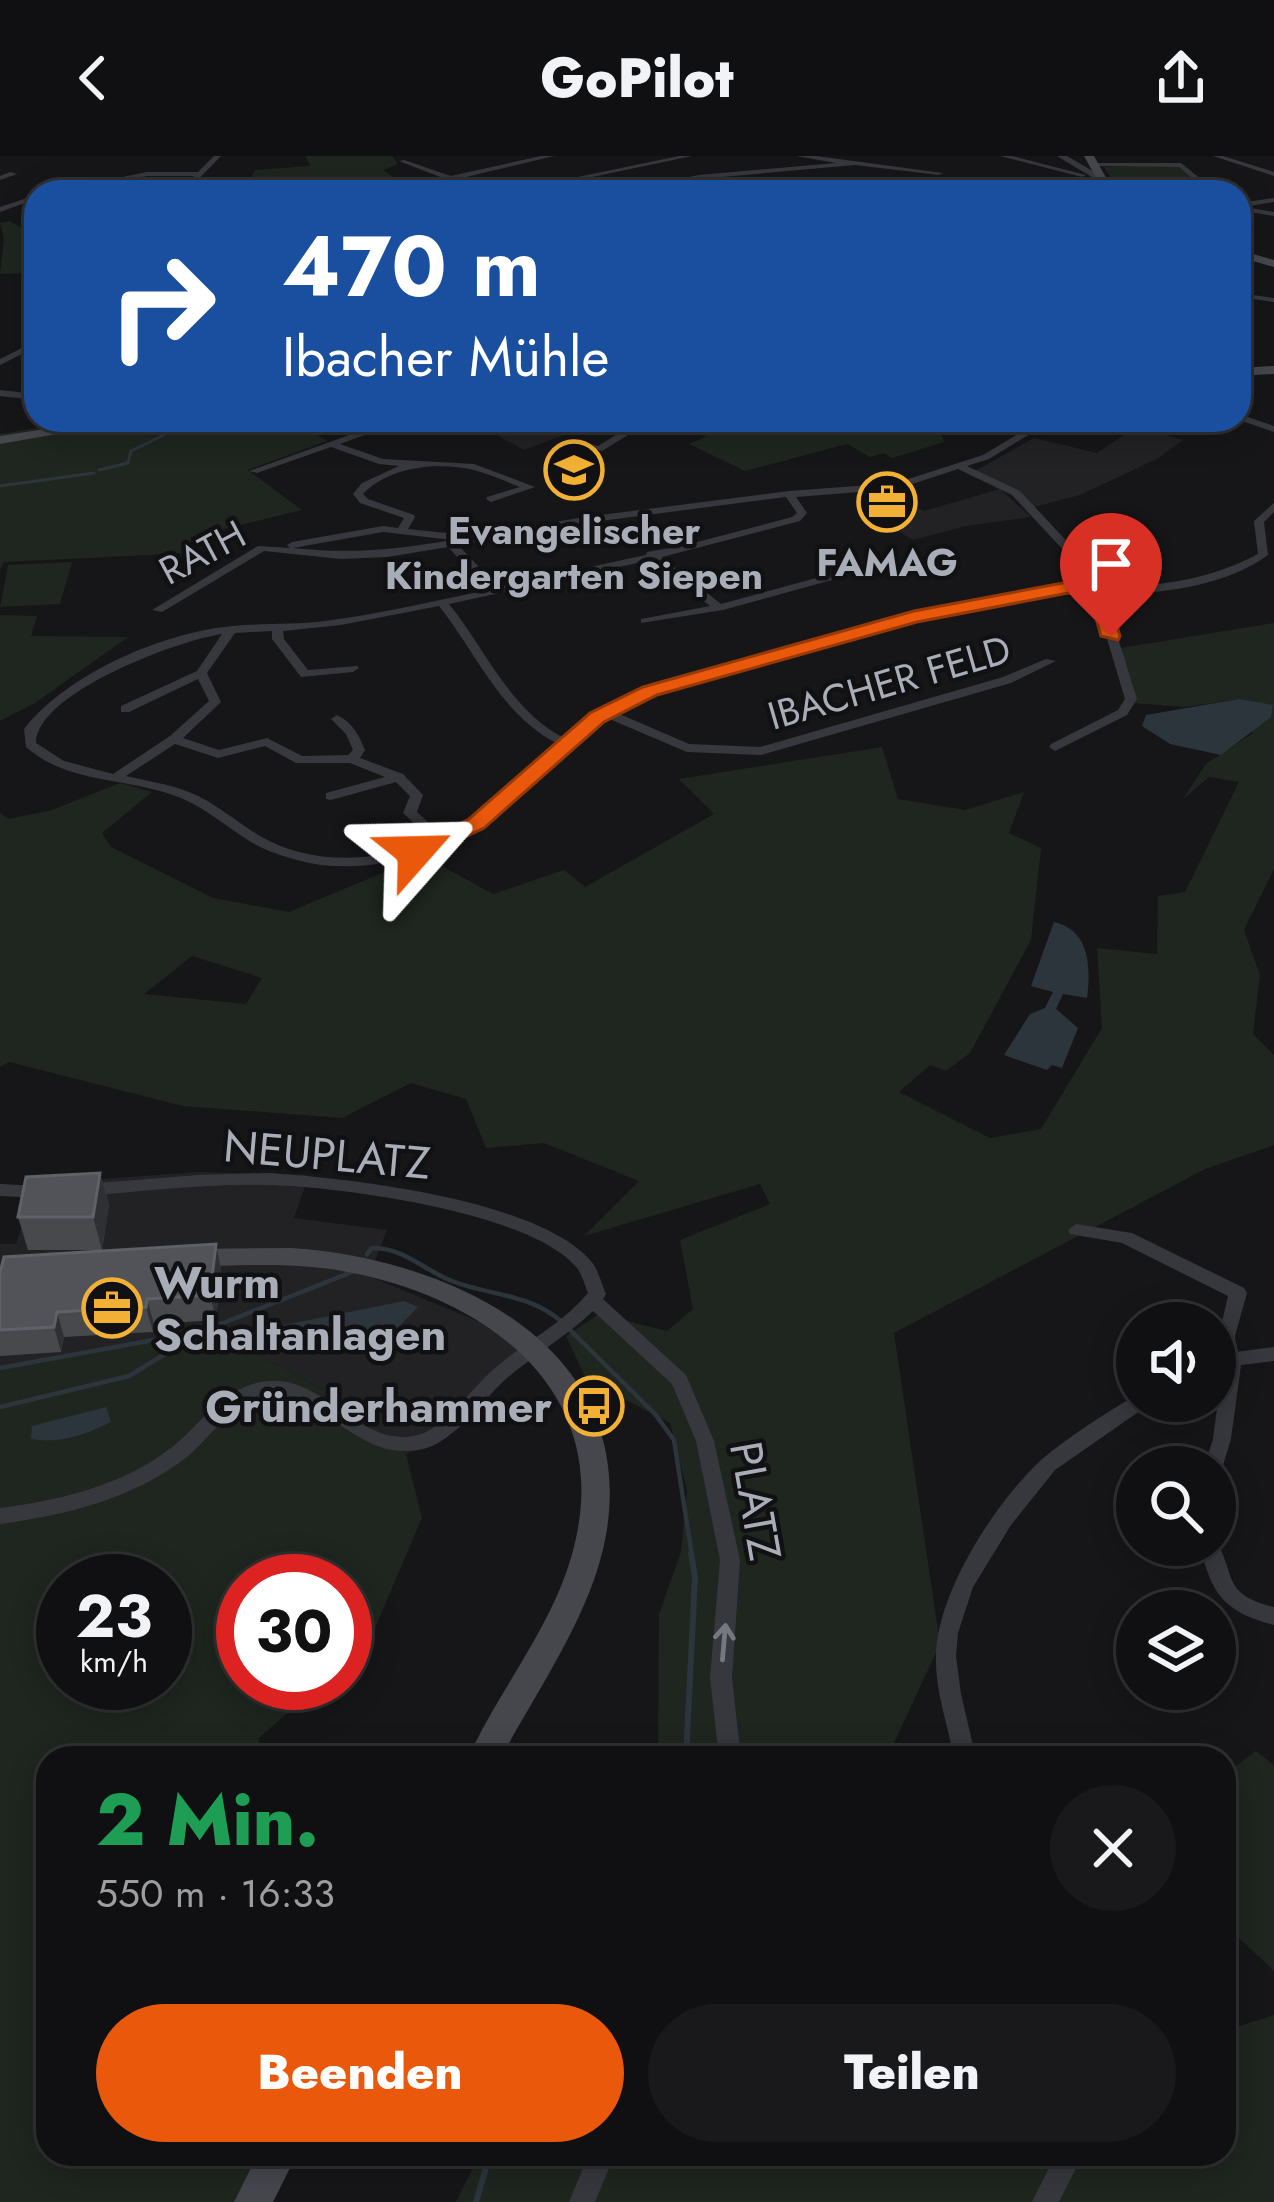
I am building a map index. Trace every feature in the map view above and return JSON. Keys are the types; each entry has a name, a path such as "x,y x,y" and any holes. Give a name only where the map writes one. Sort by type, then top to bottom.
{"main road":[{"path":"0,440 52,432"},
{"path":"163,1259 287,1256 356,1264 412,1279 545,1337 550,1360 582,1409 593,1449 596,1505 577,1579 490,1746"},
{"path":"254,2202 272,2166"}],"street":[{"path":"194,180 218,156"},
{"path":"418,156 402,161 456,180"},
{"path":"451,178 551,156"},
{"path":"569,180 690,156"},
{"path":"799,156 939,173"},
{"path":"1003,156 1082,175"},
{"path":"1060,156 1097,180"},
{"path":"1216,156 1274,174"},
{"path":"1091,160 1180,165 1198,180"},
{"path":"682,180 854,163"},
{"path":"0,178 13,174"},
{"path":"116,180 146,174 200,174"},
{"path":"254,472 366,432"},
{"path":"572,442 599,449 627,432"},
{"path":"469,539 789,494 897,486 962,468 1026,432"},
{"path":"331,444 373,460 467,466 530,487 490,499"},
{"path":"401,531 410,520 358,494 366,485 412,464"},
{"path":"962,468 1016,494 1097,588 1131,699 1123,712 1055,747"},
{"path":"789,494 802,513 796,519 496,592 333,623 232,629 160,646 65,698 34,722 30,744 47,760 186,795 261,843 308,859 384,860 442,842 488,814 604,712 650,691 914,617 1068,587 1137,591 1240,568 1264,552 1259,521 1274,506"},
{"name":"RATH","path":"158,610 244,555 358,532 401,531 469,539"},
{"name":"RATH","path":"275,548 366,556 469,539"},
{"path":"450,543 496,592"},
{"path":"651,554 719,608"},
{"path":"645,621 719,608 871,562"},
{"path":"442,603 466,630 503,695 550,738 568,744"},
{"path":"277,627 278,639 305,674 352,668"},
{"path":"125,709 201,673 232,629"},
{"name":"IBACHER FELD","path":"604,712 687,748 761,751 1007,680 1051,661"},
{"path":"118,776 174,740 215,702 201,673"},
{"path":"337,719 351,732 359,750 352,758"},
{"path":"174,740 218,754 261,742 300,760 352,758 398,777 416,795 410,813 442,842"},
{"path":"331,796 398,777"},
{"name":"NEUPLATZ","path":"0,1190 57,1192 222,1179 297,1181 468,1208 567,1248 593,1271 597,1294 585,1308"},
{"path":"1076,1230 1126,1237 1238,1293 1235,1302"},
{"path":"0,1516 81,1502 128,1484 176,1455 257,1390 278,1387 299,1395 385,1441 423,1442 448,1427 476,1394 585,1308"},
{"name":"PLATZ","path":"585,1308 680,1380 705,1441 730,1560 721,1678 729,1746"},
{"path":"1236,1354 1274,1354"},
{"path":"962,1746 946,1661 946,1634 955,1605 1033,1480 1116,1418"},
{"path":"1217,1566 1225,1590 1242,1608 1274,1616"},
{"path":"582,2202 597,2166"},
{"path":"1045,2202 1064,2166"}],"shaded area":[{"path":"306,156 392,156 398,164 383,170 398,180 250,180 255,170 310,166"},
{"path":"1180,166 1196,180 1121,180 1111,178 1104,167"},
{"path":"10,221 24,229 24,273 0,274 4,238 0,223"},
{"path":"24,430 313,432 327,441 248,470 302,510 191,537 191,553 4,562 0,570 0,434"},
{"path":"492,432 572,432 524,450"},
{"path":"694,432 947,432 942,435 944,442 892,458 884,453 870,457 847,444 745,471 689,444 706,437"},
{"path":"1128,432 1157,432 1183,440 1157,459 1080,495 1034,507 975,471 1034,438 1097,453"},
{"path":"1000,489 1031,517 966,526 913,540 883,522 862,493 889,492 924,511"},
{"path":"72,562 60,604 0,607 8,565"},
{"path":"0,615 37,616 31,636 128,637 35,703 0,721"},
{"path":"1274,623 1274,869 1244,930 1260,975 1253,1034 1274,1055 1274,1145 1205,1169 894,1333 940,1644 893,1746 658,1746 659,1614 681,1552 687,1490 670,1423 586,1379 566,1336 599,1314 667,1331 693,1309 680,1240 770,1204 760,1184 584,1236 639,1181 544,1143 486,1148 466,1099 411,1083 342,1118 183,1106 9,1062 0,1067 0,813 9,819 52,810 120,783 152,792 102,833 111,847 213,898 289,912 423,856 493,894 564,870 585,887 714,814 679,779 882,747 898,799 965,810 1024,792 1009,833 1041,848 1031,940 970,1053 946,1071 930,1065 899,1092 990,1138 1041,1129 1102,1028 1097,948 1157,954 1158,896 1185,892 1239,782 1209,777 1182,800 1206,764 1253,733 1239,699 1185,707 1132,703 1121,648","holes":["192,956 262,978 246,1004 144,994"]},
{"path":"1239,699 1273,705 1271,717 1221,755 1170,744 1142,726 1146,715"},
{"path":"1054,922 1066,926 1081,941 1088,962 1088,986 1087,998 1063,994 1056,1009 1078,1028 1062,1068 1052,1065 1047,1070 1004,1055 1030,1014 1045,1008 1053,992 1031,986"},
{"path":"197,1172 309,1175 294,1218 387,1230 369,1276 509,1334 533,1359 476,1398 450,1433 406,1454 358,1409 259,1355 240,1326 0,1367 0,1244 16,1244 35,1184"},
{"path":"404,1301 418,1307 369,1358 308,1323 279,1348 256,1343 254,1331"},
{"path":"240,1326 259,1355 358,1409 406,1454 422,1518 372,1635 372,1554 216,1554 216,1710 291,1710 260,1737 257,1746 36,1746 36,2166 256,2166 236,2202 0,2202 0,1367"},
{"path":"106,1407 111,1422 91,1431 62,1439 31,1439 32,1426"},
{"path":"1256,1751 1274,1765 1274,1971 1236,1935 1236,1766"},
{"path":"1274,2015 1274,2202 456,2202 474,2166 1236,2166 1236,2027"}],"building":[{"path":"100,1173 93,1217 18,1217 26,1177"},
{"path":"216,1244 210,1295 147,1299 146,1307 57,1312 54,1327 0,1330 4,1257"}],"waterway":[{"path":"99,470 128,463 131,451 170,432"},
{"path":"0,486 94,473"},
{"path":"367,1254 372,1248 394,1252 452,1281 522,1300 561,1321"},
{"path":"0,1368 203,1331 352,1272"},
{"path":"569,1329 655,1414 674,1440 692,1556"},
{"path":"0,1407 129,1376 198,1334"},
{"path":"687,1746 695,1577 691,1553"},
{"path":"476,2202 486,2166"}],"place":[{"name":"Evangelischer Kindergarten Siepen","path":"574,470"},
{"name":"FAMAG","path":"887,502"},
{"name":"Wurm Schaltanlagen","path":"112,1308"},
{"name":"Gründerhammer","path":"594,1406"}],"route":[{"path":"415,852 477,823 597,718 650,691 914,617 1068,587 1097,588 1111,636"}]}
